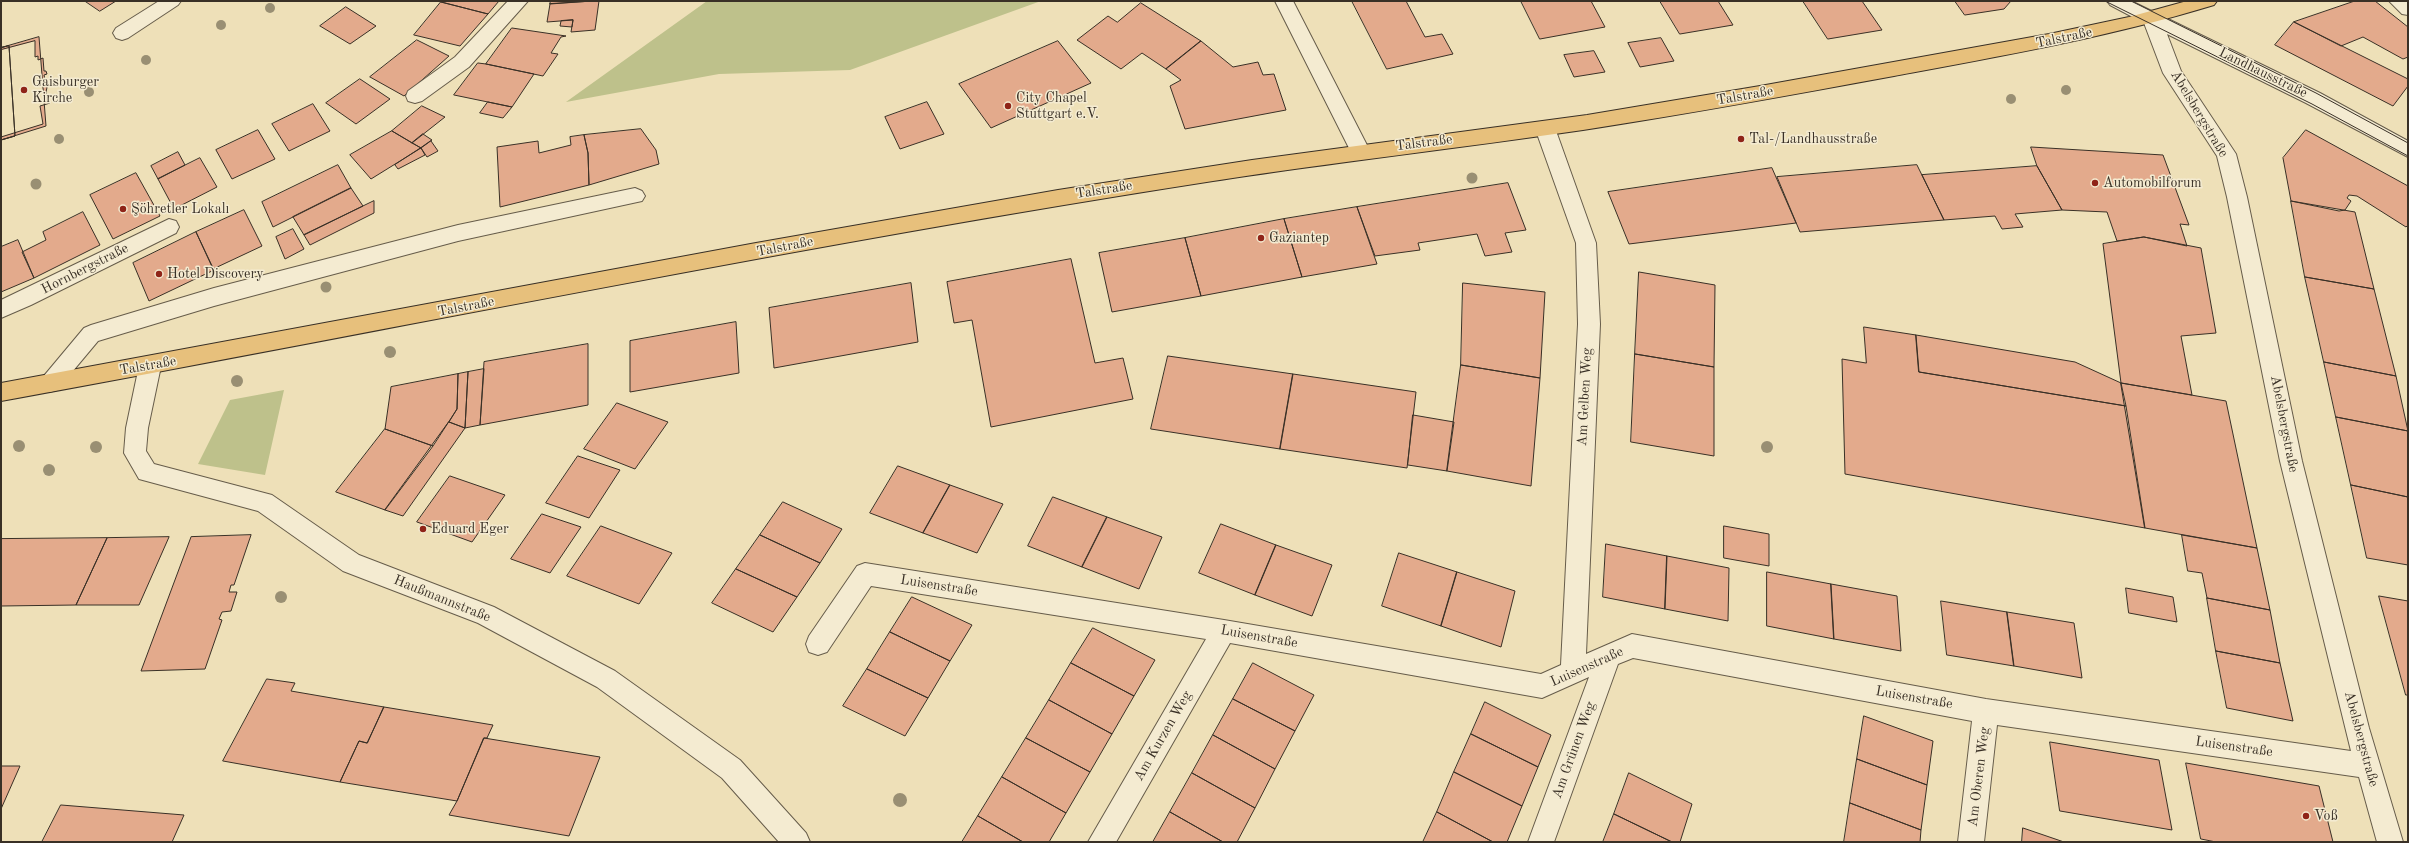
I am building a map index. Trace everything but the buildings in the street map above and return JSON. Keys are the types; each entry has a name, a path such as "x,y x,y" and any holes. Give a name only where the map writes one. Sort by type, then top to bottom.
{"main road":[{"name":"Talstraße","path":"1,392 150,366 1014,204 1360,151 1545,128 1730,99 2055,41 2152,19 2208,1"}],"street":[{"path":"122,33 172,1"},
{"path":"415,96 462,62 519,1"},
{"path":"1284,1 1360,151"},
{"name":"Landhausstraße","path":"2116,1 2313,98 2408,150"},
{"path":"2398,1 2408,9"},
{"name":"Abelsbergstraße","path":"2152,19 2172,73 2226,154 2237,197 2291,461 2368,766 2390,842"},
{"name":"Am Gelben Weg","path":"1545,128 1586,243 1589,324 1573,673"},
{"path":"49,383 91,334 214,297 458,233 635,196"},
{"name":"Hornbergstraße","path":"1,309 169,227"},
{"name":"Haußmannstraße","path":"150,366 137,428 135,453 147,472 264,502 351,563 486,615 606,679 730,769 797,842"},
{"name":"Luisenstraße","path":"818,644 865,574 1224,631 1542,686 1608,658 1632,646 1986,711 2368,766"},
{"name":"Am Kurzen Weg","path":"1101,842 1224,631"},
{"name":"Am Grünen Weg","path":"1541,842 1608,658"},
{"name":"Am Oberen Weg","path":"1971,842 1986,711"}],"green space":[{"path":"707,1 1041,1 850,70 719,74 566,102"},
{"path":"284,390 265,475 198,464 230,400"}],"tram line":[{"path":"2105,1 2312,104 2408,156"},
{"path":"2131,1 2316,93 2408,143"}],"place":[{"name":"Gaisburger Kirche","path":"24,90"},
{"name":"City Chapel Stuttgart e.V.","path":"1008,106"},
{"name":"Tal-/Landhausstraße","path":"1741,139"},
{"name":"Automobilforum","path":"2095,183"},
{"name":"Şöhretler Lokalı","path":"123,209"},
{"name":"Gaziantep","path":"1261,238"},
{"name":"Hotel Discovery","path":"159,274"},
{"name":"Eduard Eger","path":"423,529"},
{"name":"Voß","path":"2306,816"}]}
